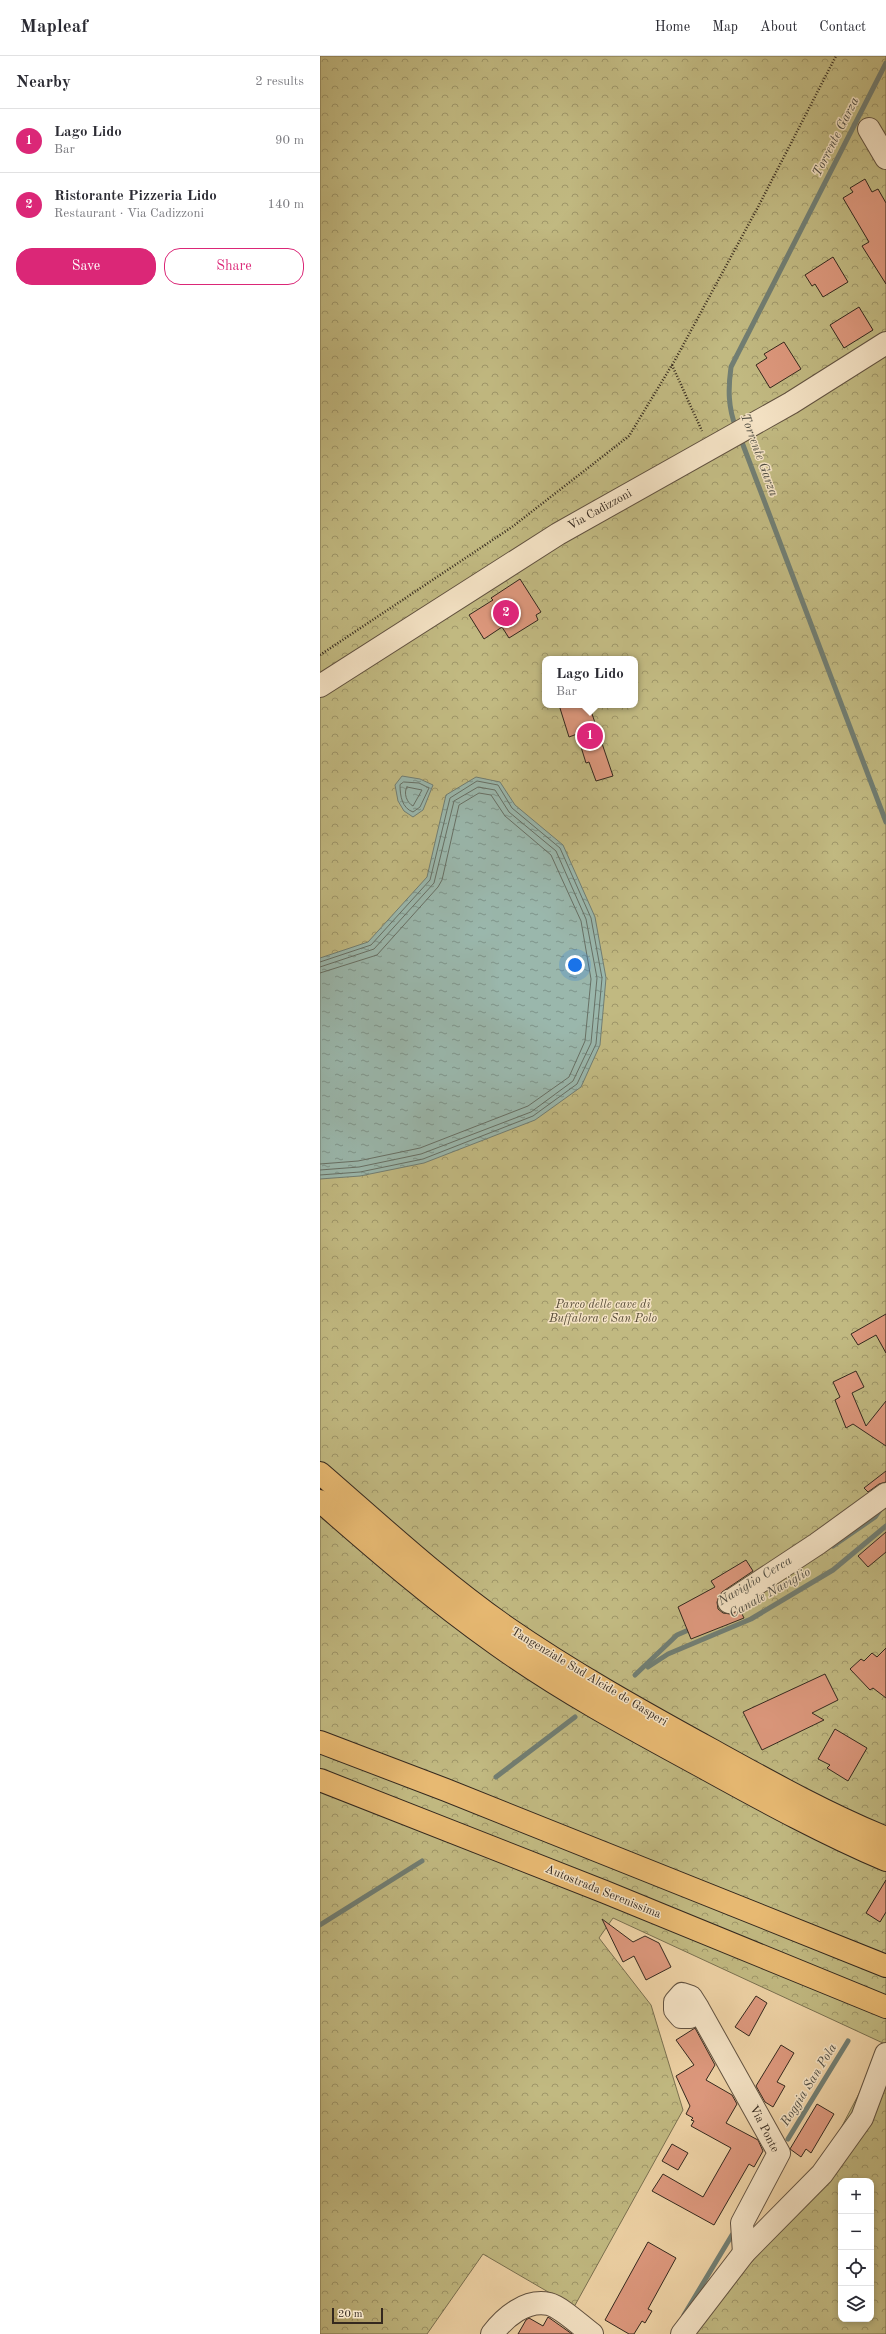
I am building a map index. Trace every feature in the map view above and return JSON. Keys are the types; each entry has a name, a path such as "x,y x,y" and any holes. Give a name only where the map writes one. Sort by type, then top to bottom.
{"highway":[{"name":"Tangenziale Sud Alcide de Gasperi","path":"320,1473 453,1587 506,1627 629,1704 796,1796 886,1838"},
{"name":"Tangenziale Sud Alcide de Gasperi","path":"320,1501 371,1547 444,1606 497,1645 556,1683 620,1722 789,1815 886,1860"},
{"path":"320,1742 446,1790 886,1966"},
{"name":"Autostrada Serenissima","path":"320,1780 605,1892 886,2007"}],"street":[{"path":"868,130 886,158"},
{"name":"Via Cadizzoni","path":"320,686 558,534 791,403 886,342"},
{"path":"729,1602 817,1544 886,1494"},
{"name":"Via Ponte","path":"698,2008 780,2153 742,2223 744,2253"},
{"path":"682,2334 744,2253 822,2174 862,2118 886,2054"},
{"path":"492,2334 502,2320 530,2304 549,2304 592,2334"}],"path":[{"path":"320,655 512,527 629,436 672,365 758,207 836,56"},
{"path":"672,365 718,444"}],"green space":[{"name":"Parco delle cave di Buffalora e San Polo","path":"320,56 886,56 886,2334 676,2334 818,2172 885,2044 613,1918 599,1938 651,2005 683,2110 574,2307 483,2254 427,2334 320,2334"}],"water":[{"path":"402,776 420,779 433,785 423,810 413,817 404,811 398,801 395,785"},
{"path":"476,777 500,782 515,805 563,845 595,917 606,978 600,1045 581,1087 535,1120 424,1163 360,1176 320,1179 320,958 368,942 427,877 446,795"}],"building":[{"path":"865,179 872,192 878,189 886,203 886,284 862,246 869,242 843,198 853,192 850,188"},
{"path":"833,257 848,282 823,297 815,284 812,286 805,275"},
{"path":"859,307 873,330 844,348 830,325"},
{"path":"784,342 801,369 770,388 756,365 767,358 764,354"},
{"path":"520,579 541,612 536,615 538,620 509,638 502,627 484,639 469,615 493,600 491,598"},
{"path":"560,708 590,708 613,776 596,781 589,762 586,763 577,734 569,737"},
{"path":"886,1314 886,1353 876,1335 858,1345 851,1334"},
{"path":"856,1371 864,1387 852,1393 866,1426 886,1401 886,1446 853,1424 846,1428 835,1400 840,1397 833,1382"},
{"path":"886,1471 886,1482 879,1484 868,1492 864,1488"},
{"path":"886,1532 886,1552 868,1567 858,1556"},
{"path":"746,1560 753,1571 722,1592 717,1602 718,1609 723,1613 730,1614 740,1610 744,1618 691,1639 678,1607 715,1587 711,1581"},
{"path":"886,1648 886,1698 873,1688 870,1690 850,1669 861,1659 864,1661 872,1653 877,1657"},
{"path":"825,1674 838,1700 812,1713 824,1720 762,1750 743,1712"},
{"path":"835,1729 867,1748 848,1781 827,1768 830,1765 818,1759"},
{"path":"886,1880 886,1912 880,1922 866,1913"},
{"path":"602,1919 633,1942 645,1936 659,1943 671,1967 646,1980 634,1956 623,1962"},
{"path":"756,1996 767,2003 749,2036 735,2027"},
{"path":"695,2028 715,2065 706,2080 732,2095 737,2104 726,2123 758,2140 763,2151 754,2167 749,2164 714,2225 652,2191 663,2174 703,2197 731,2148 691,2126 694,2121 691,2120 693,2118 686,2114 690,2106 676,2076 694,2065 676,2040"},
{"path":"781,2045 794,2053 777,2082 785,2086 773,2107 765,2102 756,2086"},
{"path":"817,2104 834,2114 811,2153 806,2149 801,2157 790,2149"},
{"path":"672,2144 688,2153 678,2170 662,2161"},
{"path":"648,2242 676,2258 648,2309 652,2311 645,2323 642,2321 634,2334 629,2334 605,2320"},
{"path":"548,2317 572,2334 518,2334 526,2320 529,2318 543,2326"}],"waterway":[{"name":"Torrente Garza","path":"736,428 731,413 729,398 731,367 886,63"},
{"name":"Torrente Garza","path":"740,437 886,822"},
{"name":"Naviglio Cerca","path":"833,1546 875,1517 880,1510"},
{"name":"Canale Naviglio","path":"648,1667 668,1654 751,1619 833,1570 886,1526"},
{"name":"Naviglio Cerca","path":"635,1675 677,1635 693,1628"},
{"name":"Naviglio Cerca","path":"496,1777 575,1717"},
{"name":"Naviglio Cerca","path":"320,1925 422,1861"},
{"name":"Roggia San Pola","path":"788,2139 848,2041"},
{"name":"Roggia San Pola","path":"684,2315 732,2235"}],"place":[{"name":"Ristorante Pizzeria Lido","path":"506,613"},
{"name":"Lago Lido","path":"590,736"}]}
